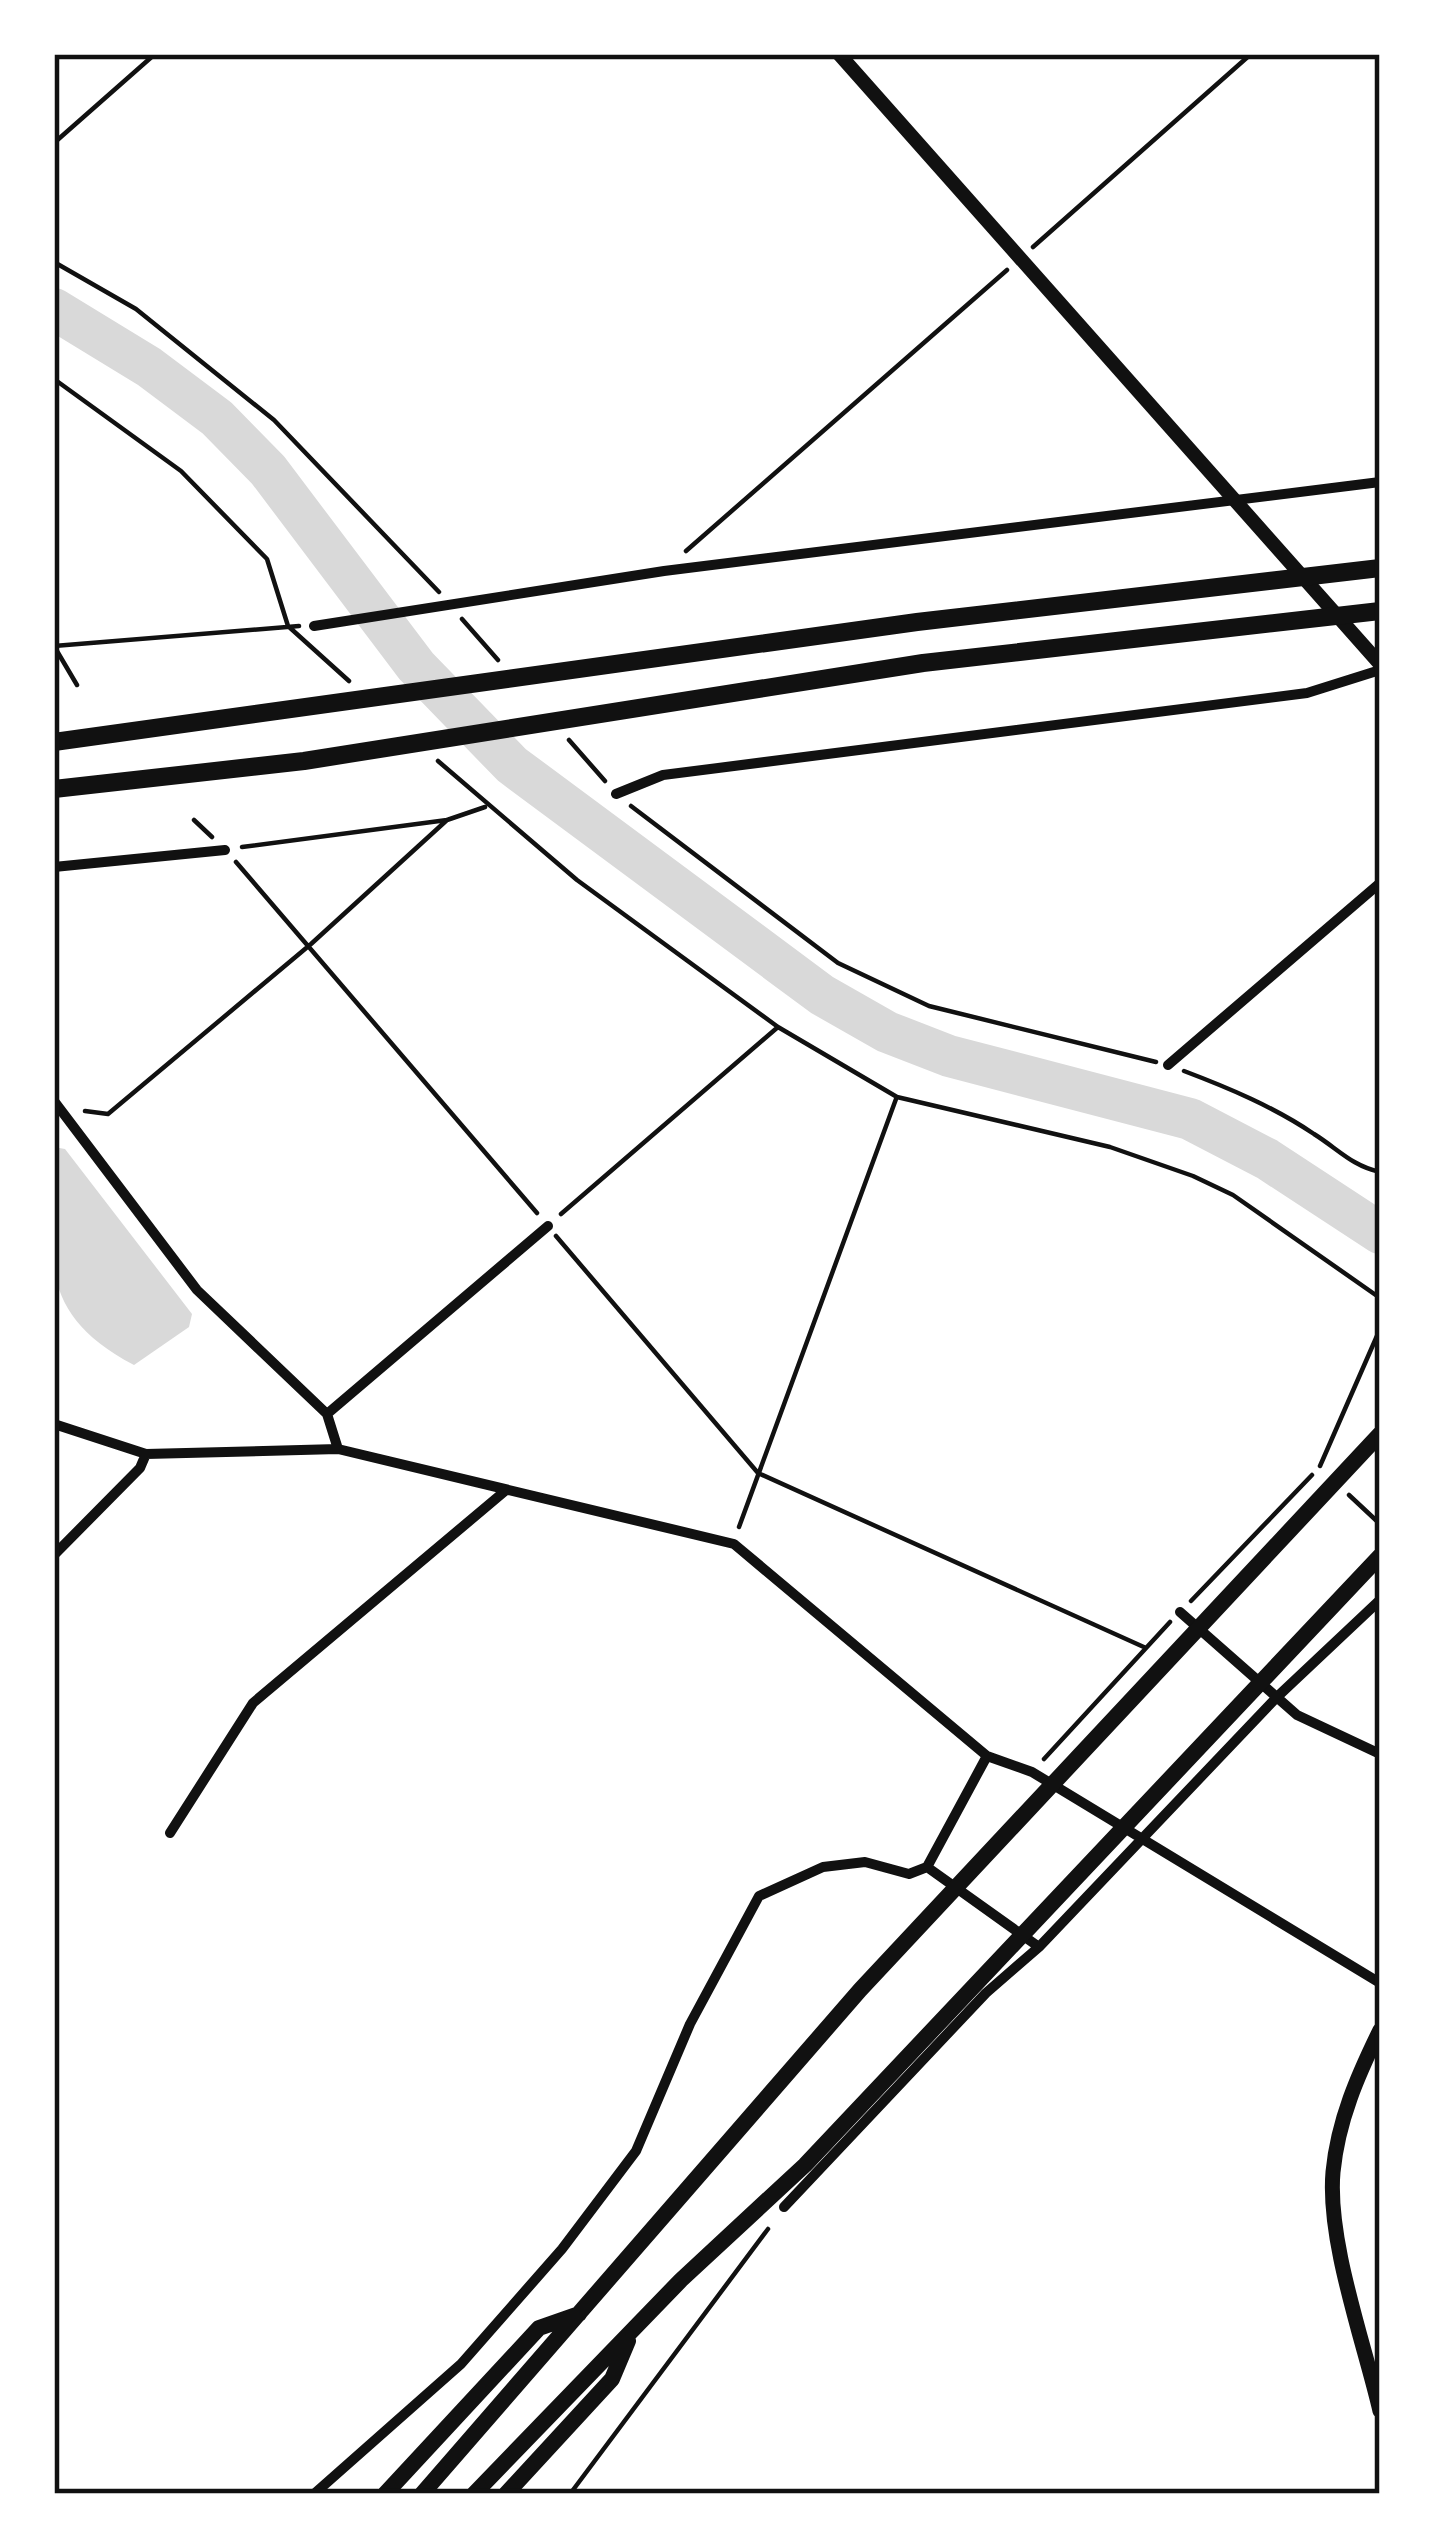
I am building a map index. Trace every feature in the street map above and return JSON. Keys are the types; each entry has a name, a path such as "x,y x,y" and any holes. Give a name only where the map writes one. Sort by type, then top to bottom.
{"highway":[{"path":"54,742 917,622 1380,568"},
{"path":"54,789 304,761 923,663 1380,611"},
{"path":"422,2494 860,1990 1380,1434"},
{"path":"474,2494 805,2165 1380,1556"},
{"path":"385,2494 539,2328 580,2314"},
{"path":"506,2494 612,2380 634,2330"}],"main road":[{"path":"1380,2030 1341,2123 1333,2176 1340,2240 1380,2411"}],"street":[{"path":"616,794 663,775 1307,693 1380,667 839,54"},
{"path":"314,626 453,608 664,571 1237,504 1380,482"},
{"path":"54,867 225,850"},
{"path":"1168,1065 1380,883"},
{"path":"57,1105 197,1290 327,1414 338,1449"},
{"path":"327,1414 548,1226"},
{"path":"54,1424 146,1454 338,1449 734,1544 987,1756 1032,1772 1380,1983"},
{"path":"54,1555 140,1468 146,1454"},
{"path":"170,1833 253,1703 505,1491"},
{"path":"784,2207 986,1993 1039,1947 1277,1697 1380,1600"},
{"path":"1180,1612 1297,1715 1380,1754"},
{"path":"314,2494 460,2364 562,2249 637,2151 690,2024 759,1896 823,1868 865,1862 909,1874 927,1867 987,1756"},
{"path":"927,1867 1039,1947"}],"path":[{"path":"54,142 155,54"},
{"path":"664,571 1251,54"},
{"path":"54,380 181,471 267,559 288,626"},
{"path":"77,685 54,646 314,626"},
{"path":"225,850 447,820 487,806 578,880 778,1027 897,1097 1110,1147 1193,1176 1233,1195 1380,1298"},
{"path":"57,1105 108,1114 311,944 447,820"},
{"path":"225,850 311,944 758,1473 1146,1648"},
{"path":"548,1226 778,1027"},
{"path":"734,1544 897,1097"},
{"path":"1380,1329 1320,1467 1380,1524"},
{"path":"570,2494 784,2207"}],"shaded area":[{"path":"54,1147 65,1149 192,1314 189,1327 134,1365 101,1344 63,1299 52,1247"}],"waterway":[{"path":"54,309 149,367 217,418 268,470 416,666 512,765 822,995 887,1032 949,1056 1190,1119 1267,1159 1380,1233"}]}
